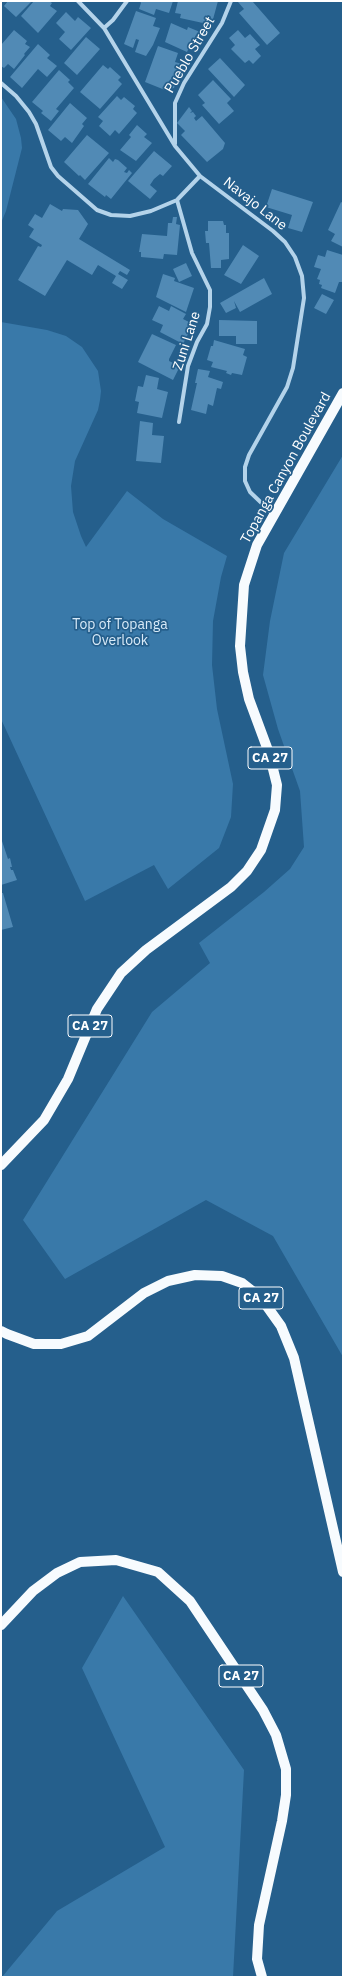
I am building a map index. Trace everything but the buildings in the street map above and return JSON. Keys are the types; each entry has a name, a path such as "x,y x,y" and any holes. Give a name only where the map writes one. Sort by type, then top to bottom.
{"main road":[{"name":"Topanga Canyon Boulevard","path":"1,1165 44,1120 68,1079 97,1010 121,973 146,950 205,908 231,887 247,871 264,844 275,810 277,785 269,753 249,699 243,672 240,646 241,621 246,578 257,545 273,514 343,392"},
{"name":"CA 27","path":"1,1330 7,1334 34,1344 61,1344 88,1336 144,1293 168,1281 202,1275 222,1276 242,1283 261,1298 281,1326 294,1358 343,1572"},
{"name":"CA 27","path":"1,1625 33,1591 57,1573 80,1562 116,1560 158,1572 190,1601 264,1710 276,1735 286,1769 286,1795 282,1820 259,1925 257,1959 262,1977"}],"street":[{"name":"Navajo Lane","path":"78,1 104,28 175,146 200,176 273,231 285,242 295,257 302,276 304,298 291,374 287,387 245,467 246,481 250,492 273,514"},
{"path":"104,28 114,20 127,1"},
{"name":"Pueblo Street","path":"175,146 175,103 184,83 222,23 231,1"},
{"path":"1,83 16,96 29,112 36,124 51,167 58,176 97,210 111,215 130,216 150,211 177,200 200,176"},
{"name":"Zuni Lane","path":"177,200 192,253 210,290 210,307 207,324 197,342 188,366 179,422"}],"green space":[{"path":"1,97 16,119 22,148 6,211 1,223"},
{"name":"Top of Topanga Overlook","path":"1,322 47,330 66,336 82,347 98,371 101,391 98,410 75,461 71,486 73,512 86,547 127,491 163,519 227,556 221,577 213,621 212,665 217,709 233,784 231,817 219,848 168,889 154,865 85,901 1,719"},
{"path":"343,455 343,1357 273,1236 206,1200 65,1279 23,1220 152,1012 210,963 199,943 264,892 290,869 304,847 300,791 278,729 263,675 270,621 284,553"},
{"path":"123,1596 244,1770 233,1977 2,1977 57,1911 165,1847 82,1668"}]}
